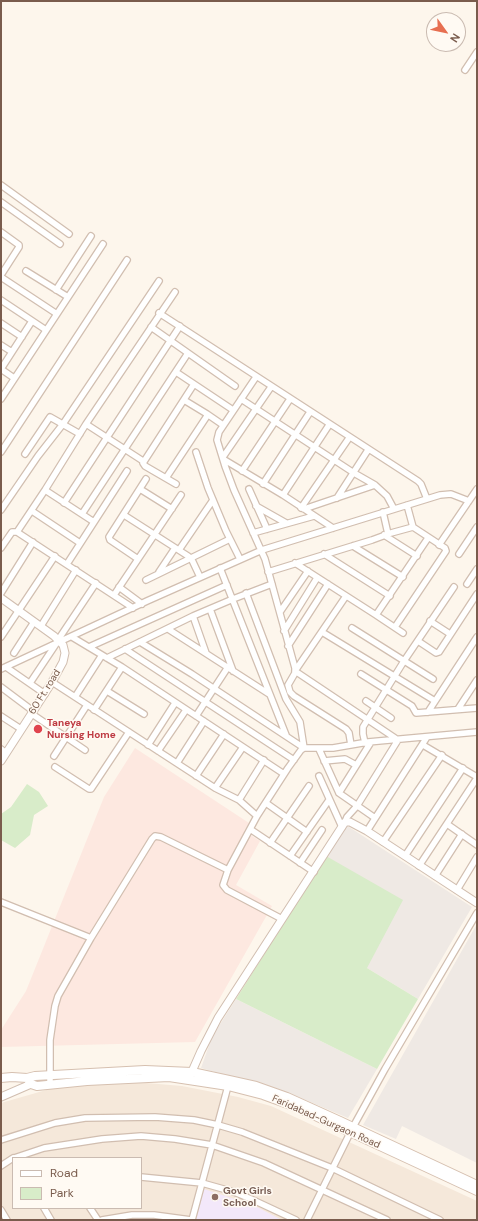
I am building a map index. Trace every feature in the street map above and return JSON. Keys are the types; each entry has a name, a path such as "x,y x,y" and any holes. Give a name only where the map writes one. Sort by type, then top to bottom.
{"main road":[{"name":"Faridabad-Gurgaon Road","path":"29,1081 35,1076 98,1071 145,1070 256,1086 287,1097 477,1191"},
{"name":"Faridabad-Gurgaon Road","path":"1,1078 12,1077 29,1081 37,1086 131,1078 191,1076 263,1095 296,1107 477,1185"}],"street":[{"path":"465,70 477,52"},
{"path":"1,185 68,234"},
{"path":"1,202 60,244"},
{"path":"2,234 17,243 19,247 1,276 57,314"},
{"path":"56,290 90,236"},
{"path":"2,397 103,244"},
{"path":"1,452 127,260"},
{"path":"26,271 68,297"},
{"path":"1,510 38,456 63,424 159,281"},
{"path":"17,532 32,511 86,424 175,292"},
{"path":"1,300 46,330"},
{"path":"159,314 180,326 329,425 418,481 421,484 427,498"},
{"path":"14,378 1,369 32,321"},
{"path":"1,323 22,337"},
{"path":"64,503 180,326"},
{"path":"151,327 235,386"},
{"path":"1,345 12,352"},
{"path":"82,514 188,353"},
{"path":"176,372 234,410"},
{"path":"256,377 223,425 217,437 234,490 262,550 295,671 397,739"},
{"path":"143,461 194,384"},
{"path":"223,458 271,387"},
{"path":"241,399 375,486 387,496 394,509"},
{"path":"242,471 276,423 290,399"},
{"path":"184,400 223,425"},
{"path":"263,484 310,412"},
{"path":"166,478 206,419 207,414"},
{"path":"25,454 48,419 52,417 80,434"},
{"path":"86,424 143,461 143,464 176,484"},
{"path":"283,495 329,425"},
{"path":"302,508 349,438"},
{"path":"337,498 368,450"},
{"path":"196,452 213,500 240,559"},
{"path":"223,458 333,528"},
{"path":"67,564 128,471"},
{"path":"138,559 109,539 146,479"},
{"path":"302,508 375,486"},
{"path":"140,489 172,509"},
{"path":"249,489 266,529"},
{"path":"440,545 477,489"},
{"path":"45,490 94,522"},
{"path":"4,668 200,577 262,550 427,498 451,494 469,501"},
{"path":"114,595 181,495"},
{"path":"158,573 213,500"},
{"path":"395,627 446,552 446,549 413,527 407,505"},
{"path":"256,506 286,523"},
{"path":"32,511 80,543"},
{"path":"383,512 386,534 416,556"},
{"path":"124,515 190,558 200,577"},
{"path":"253,533 314,516"},
{"path":"268,572 353,546 386,534 413,527"},
{"path":"459,554 477,527"},
{"path":"1,548 12,532 17,532 133,608"},
{"path":"376,615 428,538"},
{"path":"146,580 230,540"},
{"path":"33,542 1,597 41,626 58,642"},
{"path":"353,546 403,577"},
{"path":"324,554 390,596"},
{"path":"1,637 55,556"},
{"path":"295,563 403,633"},
{"path":"220,568 286,736"},
{"path":"467,584 477,569"},
{"path":"41,626 76,570"},
{"path":"280,612 308,571"},
{"path":"284,630 317,578"},
{"path":"30,683 96,583"},
{"path":"75,697 104,657 125,649 193,616 272,584"},
{"path":"288,646 328,584"},
{"path":"89,647 227,585"},
{"path":"119,587 142,604"},
{"path":"339,793 356,766 368,742 363,729 368,720 404,661 454,587"},
{"path":"246,594 286,699 300,722 304,748"},
{"path":"418,641 437,653 440,651 477,594"},
{"path":"346,596 295,671 288,685 290,693 346,729 349,733 351,745"},
{"path":"210,609 231,669"},
{"path":"193,616 206,654"},
{"path":"430,621 450,634"},
{"path":"14,652 34,622"},
{"path":"352,628 433,678"},
{"path":"168,629 270,694"},
{"path":"322,632 435,700"},
{"path":"72,637 122,667 284,774"},
{"path":"428,712 477,637"},
{"name":"60 Ft. road","path":"1,761 4,751 45,694 65,658 64,649 58,642"},
{"path":"140,642 214,688 304,748 332,748 368,742 477,732"},
{"path":"125,649 294,760"},
{"path":"94,710 122,667"},
{"path":"4,668 30,683 45,694"},
{"path":"196,716 214,688 231,669"},
{"path":"361,674 387,689 413,707 416,713 477,708"},
{"path":"458,709 477,680"},
{"path":"52,682 215,788 239,800 257,816"},
{"path":"1,687 32,712 85,750"},
{"path":"107,691 144,714"},
{"path":"366,701 390,718"},
{"path":"148,745 175,703"},
{"path":"54,756 87,705"},
{"path":"158,751 186,710"},
{"path":"1,716 21,729"},
{"path":"177,763 204,721"},
{"path":"55,768 91,789 129,732"},
{"path":"196,776 224,734"},
{"path":"367,831 427,737"},
{"path":"191,1076 218,1018 314,872 349,815 357,806 397,739"},
{"path":"419,866 477,778 442,755 423,745"},
{"path":"215,788 243,747"},
{"path":"282,919 227,890 224,882 228,870 257,816 284,774 304,748"},
{"path":"319,749 339,793 376,818"},
{"path":"383,842 442,755"},
{"path":"324,761 345,759 356,766"},
{"path":"239,800 264,760"},
{"path":"405,856 463,768"},
{"path":"319,776 329,800 344,825"},
{"path":"270,843 309,786"},
{"path":"290,856 329,800"},
{"path":"266,803 307,832"},
{"path":"344,825 350,822 367,831 477,903"},
{"path":"447,824 477,845"},
{"path":"250,829 314,872"},
{"path":"300,863 322,830"},
{"path":"435,876 462,834"},
{"path":"50,1085 50,1040 56,1001 91,938 152,839 155,836 161,837 228,870"},
{"path":"457,890 477,857"},
{"path":"1,902 91,938"},
{"path":"307,1220 352,1130 477,913"},
{"path":"1,1097 29,1081"},
{"path":"102,1220 132,1215 191,1220 228,1086"},
{"path":"1,1140 55,1123 85,1118 155,1117 194,1120 218,1125 252,1136 332,1168 440,1220"},
{"path":"16,1157 44,1148 110,1138 141,1136 157,1137 212,1146 264,1163 387,1220"},
{"path":"1,1166 12,1159"},
{"path":"142,1177 202,1183 234,1192 296,1220"},
{"path":"45,1209 51,1220"},
{"path":"91,1209 98,1220"},
{"path":"1,1210 7,1220"}],"shaded area":[{"path":"135,748 249,823 244,831 260,841 236,885 272,906 195,1042 1,1047 1,1030 26,991 104,797"},
{"path":"346,825 472,907 418,999 367,968 326,856"},
{"path":"477,924 477,1163 402,1126 396,1139 363,1125"},
{"path":"236,999 377,1069 348,1118 296,1096 201,1068 212,1037"},
{"path":"135,1082 182,1086 238,1097 271,1106 477,1201 477,1220 1,1220 1,1103 67,1084"},
{"name":"Govt Girls School","path":"204,1189 253,1205 282,1220 196,1220"}],"green space":[{"path":"27,784 39,792 48,806 34,815 30,835 15,848 1,840 1,814 11,807"},
{"path":"326,856 403,900 367,968 418,999 377,1069 236,999"}],"place":[{"name":"Taneya Nursing Home","path":"38,729"},
{"name":"Govt Girls School","path":"215,1197"}]}
